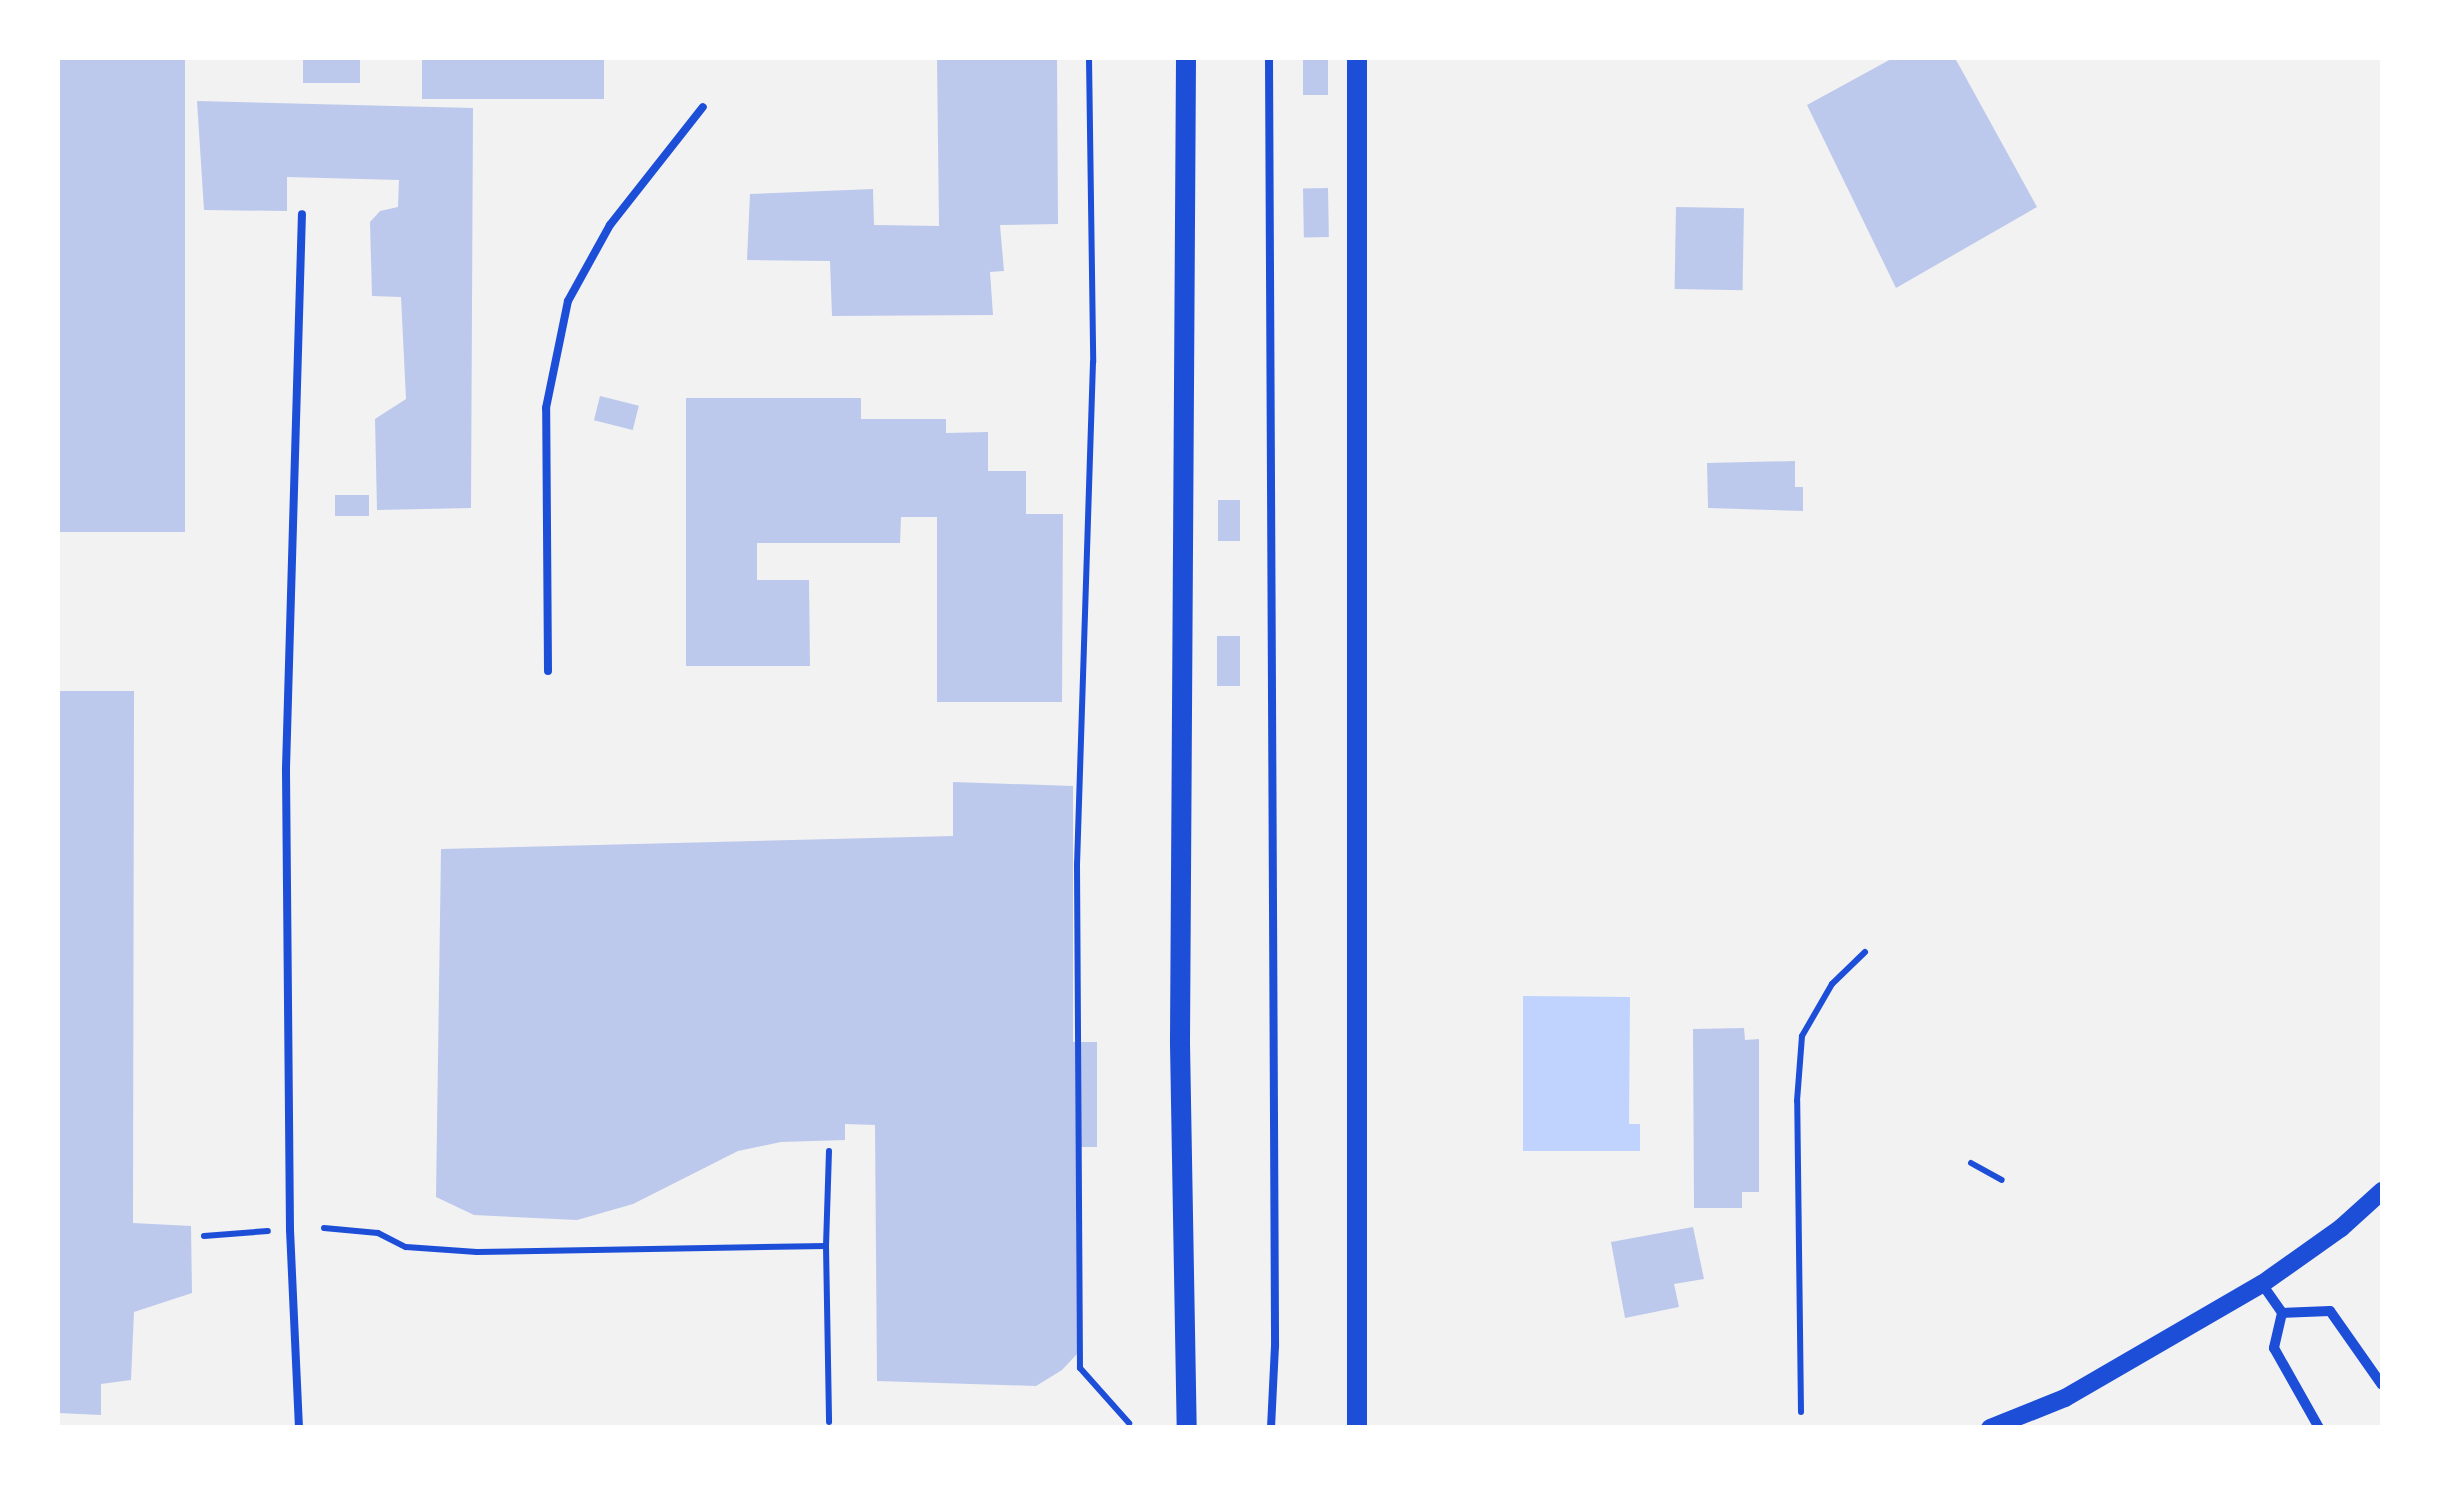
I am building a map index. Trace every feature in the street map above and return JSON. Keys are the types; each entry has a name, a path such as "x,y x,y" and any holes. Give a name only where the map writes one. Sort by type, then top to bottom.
{"main road":[{"path":"1186,58 1180,1044 1187,1428"},
{"path":"1356,1428 1357,58"}],"street":[{"path":"1990,1428 2065,1398 2262,1284 2341,1228 2382,1191"},
{"path":"2262,1284 2282,1314 2274,1348 2320,1428"},
{"path":"2282,1314 2330,1311 2382,1385"}],"lane":[{"path":"1269,58 1275,1346 1272,1428"},
{"path":"548,671 546,408 568,301 610,225 703,107"},
{"path":"300,1428 290,1230 286,768 302,214"}],"path":[{"path":"1089,58 1093,362 1077,865 1080,1368 1129,1424"},
{"path":"1800,1412 1797,1101 1802,1036 1832,984 1865,952"},
{"path":"829,1151 829,1422"},
{"path":"1971,1163 2002,1180"},
{"path":"324,1228 378,1233 406,1246 478,1252 826,1246"},
{"path":"204,1236 272,1231"}],"water":[{"path":"1523,996 1630,997 1629,1124 1640,1124 1640,1151 1523,1151"}],"building":[{"path":"58,58 185,58 185,532 58,532"},
{"path":"303,58 360,58 360,83 303,83"},
{"path":"422,58 604,58 604,99 422,99"},
{"path":"937,58 1057,58 1058,224 1000,225 1004,271 990,272 993,315 832,316 830,261 747,260 750,194 873,189 874,225 939,226"},
{"path":"1303,58 1328,58 1328,95 1303,95"},
{"path":"1893,58 1955,58 2037,207 1896,288 1807,105"},
{"path":"197,101 473,108 471,508 377,510 375,419 406,399 401,297 372,296 370,222 380,211 398,207 399,180 287,177 287,211 204,210"},
{"path":"1303,188 1328,188 1329,237 1304,237"},
{"path":"1676,207 1744,208 1743,290 1675,289"},
{"path":"600,396 639,406 633,430 594,420"},
{"path":"686,398 861,398 861,419 946,419 946,433 988,432 988,471 1026,471 1026,514 1063,514 1062,702 937,702 937,517 901,517 900,543 757,543 757,580 809,580 810,666 686,666"},
{"path":"1795,461 1795,487 1803,487 1803,511 1708,508 1707,463"},
{"path":"335,495 369,495 369,516 335,516"},
{"path":"1218,500 1240,500 1240,541 1218,541"},
{"path":"1217,636 1240,636 1240,686 1217,686"},
{"path":"58,691 134,691 133,1223 191,1226 192,1293 134,1312 131,1380 101,1384 101,1415 58,1413"},
{"path":"953,782 1073,786 1073,1042 1097,1042 1097,1147 1076,1147 1077,1354 1062,1370 1036,1386 877,1381 875,1125 845,1124 845,1140 781,1142 738,1151 633,1204 577,1220 474,1215 436,1197 441,849 953,836"},
{"path":"1744,1028 1745,1040 1759,1039 1759,1192 1742,1192 1742,1208 1694,1208 1693,1029"},
{"path":"1693,1227 1704,1279 1674,1284 1679,1307 1625,1318 1611,1242"}]}
